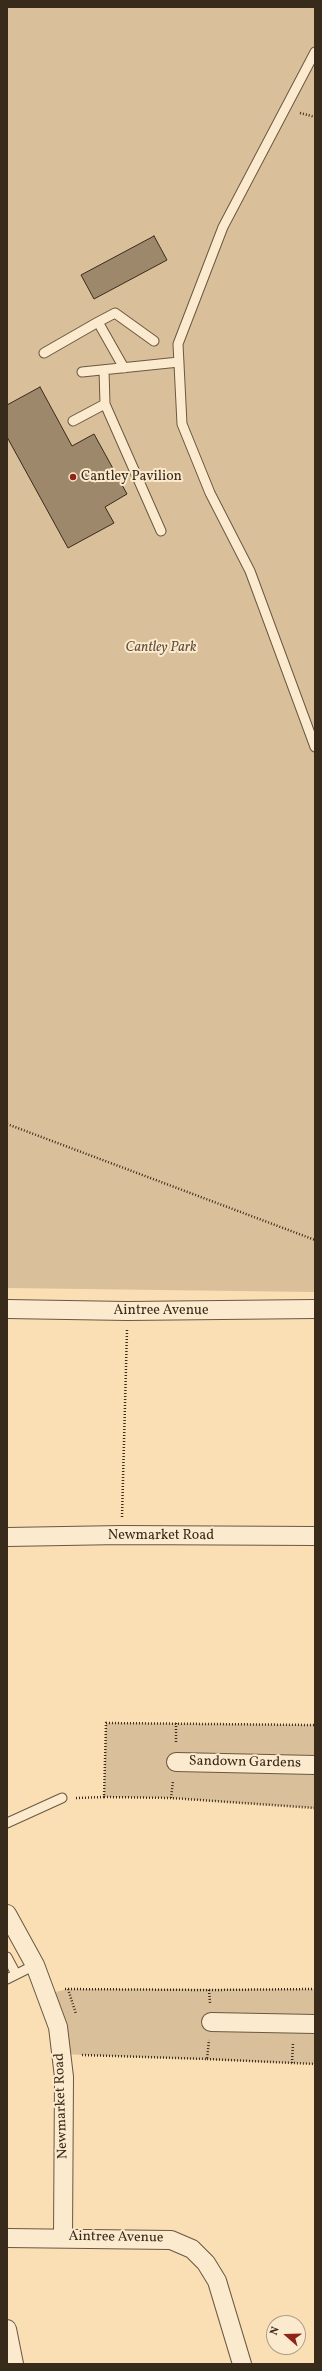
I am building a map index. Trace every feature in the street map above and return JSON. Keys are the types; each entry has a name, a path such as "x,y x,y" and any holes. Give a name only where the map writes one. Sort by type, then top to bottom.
{"street":[{"name":"Aintree Avenue","path":"7,1309 127,1311 315,1309"},
{"name":"Newmarket Road","path":"7,1537 121,1535 315,1536"},
{"name":"Sandown Gardens","path":"176,1762 315,1765"},
{"name":"Newmarket Road","path":"7,1914 36,1965 58,2027 64,2077 63,2237"},
{"path":"211,2022 315,2024"},
{"name":"Aintree Avenue","path":"7,2238 63,2237 171,2240 192,2249 206,2263 216,2281 242,2364"},
{"path":"7,2329 14,2364"}],"lane":[{"path":"315,52 223,227 178,344 182,424 210,493 250,571 315,747"},
{"path":"44,353 115,314 154,341"},
{"path":"98,322 124,368"},
{"path":"82,372 179,362"},
{"path":"104,370 105,404 161,531"},
{"path":"73,421 105,404"},
{"path":"7,1823 62,1798"},
{"path":"7,1958 16,1974"},
{"path":"7,1979 36,1965"}],"path":[{"path":"7,1124 315,1240"},
{"path":"121,1535 127,1311"},
{"path":"104,1797 106,1723 315,1725"},
{"path":"62,1798 171,1798 315,1808"},
{"path":"47,1994 68,1989 315,1989"},
{"path":"207,2059 211,2022 209,1990"},
{"path":"61,2054 315,2064"}],"green space":[{"name":"Cantley Park","path":"7,7 315,7 315,1292 7,1288"},
{"path":"106,1723 315,1725 315,1808 171,1798 104,1797"},
{"path":"68,1989 315,1989 315,2064 61,2054 47,1994"}],"building":[{"path":"154,236 167,260 94,299 81,275"},
{"name":"Cantley Pavilion","path":"40,387 72,446 94,434 127,494 105,507 114,523 68,548 7,437 7,405"}],"place":[{"name":"Cantley Pavilion","path":"73,477"}]}
